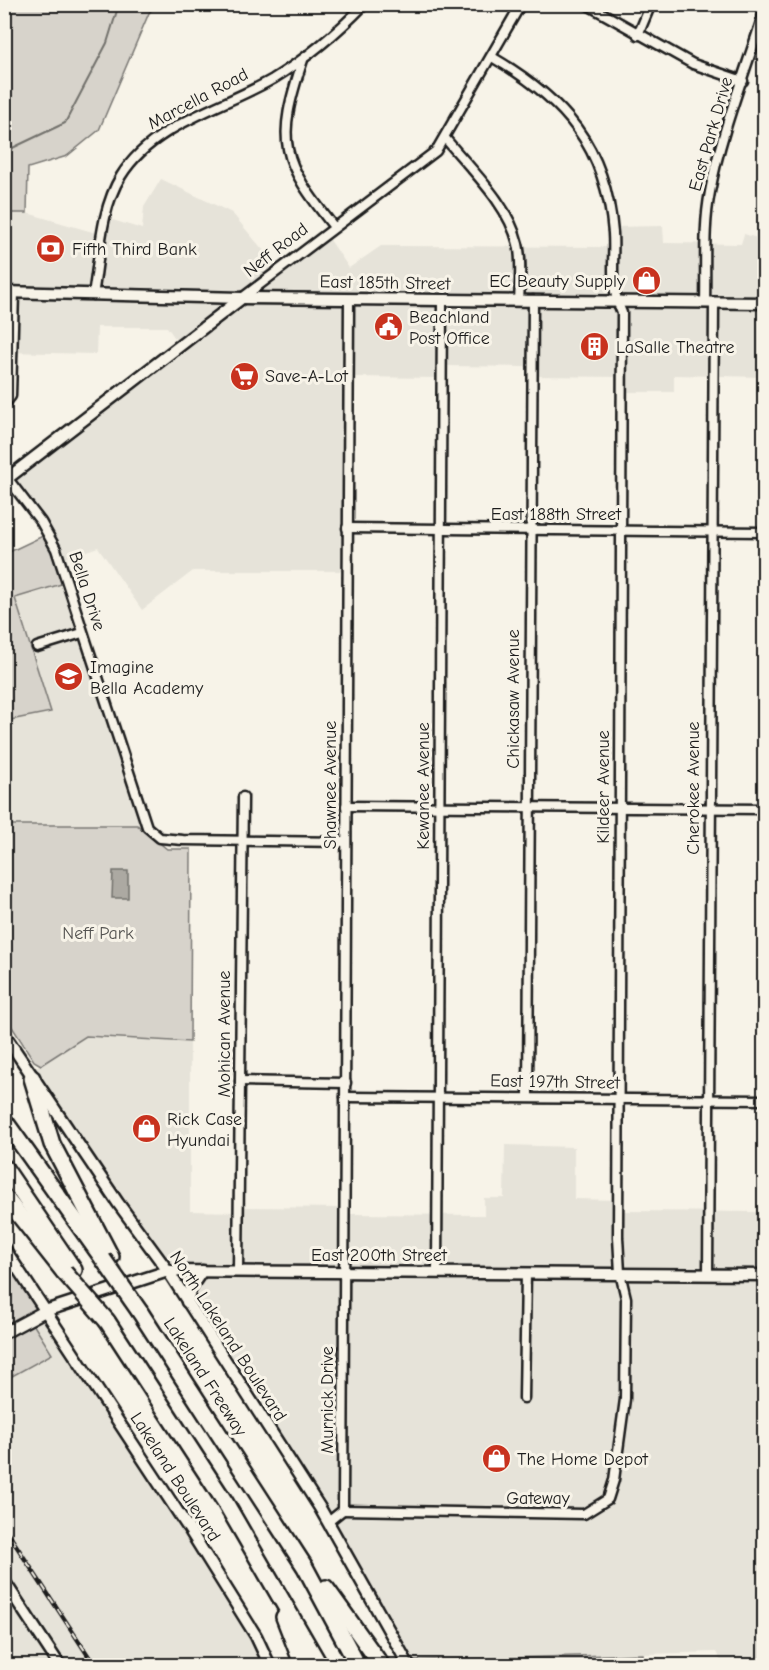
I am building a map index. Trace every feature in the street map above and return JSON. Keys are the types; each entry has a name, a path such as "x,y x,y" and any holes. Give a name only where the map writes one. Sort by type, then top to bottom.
{"highway":[{"path":"32,1078 52,1144 107,1258"},
{"path":"4,1120 107,1258"},
{"path":"4,1167 69,1271"},
{"path":"4,1196 69,1271 107,1321 225,1502 320,1665"},
{"name":"Lakeland Freeway","path":"107,1258 305,1567 358,1665"},
{"path":"225,1502 279,1607 303,1665"},
{"path":"305,1567 326,1588 382,1665"}],"street":[{"name":"Marcella Road","path":"93,295 108,204 120,177 136,154 162,134 244,94 303,60 343,27 365,4"},
{"name":"Neff Road","path":"6,480 436,151 492,57 520,4"},
{"path":"586,4 693,64 743,81"},
{"path":"638,35 651,4"},
{"name":"East Park Drive","path":"710,303 706,229 710,193 765,12"},
{"name":"Kildeer Avenue","path":"492,57 528,78 548,94 587,143 600,172 610,212 613,235 612,290 622,313 618,1099 620,1273"},
{"path":"303,60 290,100 286,139 291,163 302,186 334,227"},
{"path":"445,138 502,209 511,224 519,246 519,300"},
{"path":"4,405 11,396 9,292"},
{"name":"East 185th Street","path":"9,292 242,298 765,303"},
{"name":"Shawnee Avenue","path":"344,1271 349,299"},
{"name":"Kewanee Avenue","path":"437,1272 442,300"},
{"name":"Chickasaw Avenue","path":"528,1097 533,300"},
{"name":"Cherokee Avenue","path":"708,1274 712,532 710,303"},
{"name":"Bella Drive","path":"6,480 41,522 56,549 147,827 160,837 241,841"},
{"name":"East 188th Street","path":"348,528 765,532"},
{"path":"37,647 82,633"},
{"name":"Mohican Avenue","path":"238,1270 243,797"},
{"path":"346,806 765,809"},
{"path":"241,841 346,842"},
{"name":"North Lakeland Boulevard","path":"4,1034 32,1078 168,1271 328,1522 409,1665"},
{"path":"240,1081 346,1083"},
{"name":"East 197th Street","path":"345,1097 765,1100"},
{"name":"Lakeland Boulevard","path":"4,1248 191,1532 256,1636 270,1665"},
{"path":"187,1302 191,1287 202,1270"},
{"name":"East 200th Street","path":"4,1334 45,1311 168,1271 765,1275"},
{"name":"Murnick Drive","path":"343,1510 344,1271"},
{"path":"524,1398 526,1273"},
{"name":"Gateway","path":"343,1510 584,1514 608,1499 614,1480 625,1399 626,1298 620,1273"},
{"path":"328,1522 343,1510"},
{"path":"4,1581 60,1665"}],"shaded area":[{"path":"161,179 232,213 279,269 306,243 326,234 349,268 381,246 613,247 612,227 663,226 664,243 741,244 744,234 764,240 764,377 674,375 674,392 621,392 621,377 532,376 532,367 442,366 442,378 349,377 347,571 193,571 142,610 98,547 60,560 56,549 8,479 180,345 167,327 97,327 96,354 5,352 5,213 27,213 103,235 106,218 142,229 144,207"},
{"name":"Imagine Bella Academy","path":"68,582 147,827 5,825 5,721 51,712 15,598"},
{"path":"113,871 128,871 128,898 112,898"},
{"path":"86,1036 190,1042 190,1211 239,1212 239,1207 344,1208 345,1214 484,1215 484,1198 504,1198 505,1145 574,1147 574,1199 618,1200 618,1211 764,1212 764,1665 723,1665 716,1652 407,1661 366,1588 202,1327 28,1072"},
{"path":"45,1311 270,1665 5,1665 4,1333"}],"green space":[{"path":"5,4 156,5 149,13 99,130 67,156 28,168 27,213 5,213"},
{"path":"47,534 68,582 15,598 51,712 5,721 5,554"},
{"name":"Neff Park","path":"4,825 137,825 167,849 191,849 190,1042 86,1036 41,1065 34,1061 5,1016"},
{"path":"4,1248 45,1311 30,1319 52,1354 5,1380"},
{"path":"643,1654 643,1665 409,1666 407,1661"}],"waterway":[{"path":"4,152 65,123 107,43 119,4"}],"railway":[{"path":"4,1527 95,1666"}],"place":[{"name":"Fifth Third Bank","path":"51,249"},
{"name":"EC Beauty Supply","path":"646,281"},
{"name":"Beachland Post Office","path":"388,327"},
{"name":"LaSalle Theatre","path":"595,347"},
{"name":"Save-A-Lot","path":"244,376"},
{"name":"Imagine Bella Academy","path":"69,677"},
{"name":"Rick Case Hyundai","path":"146,1129"},
{"name":"The Home Depot","path":"496,1459"}]}
